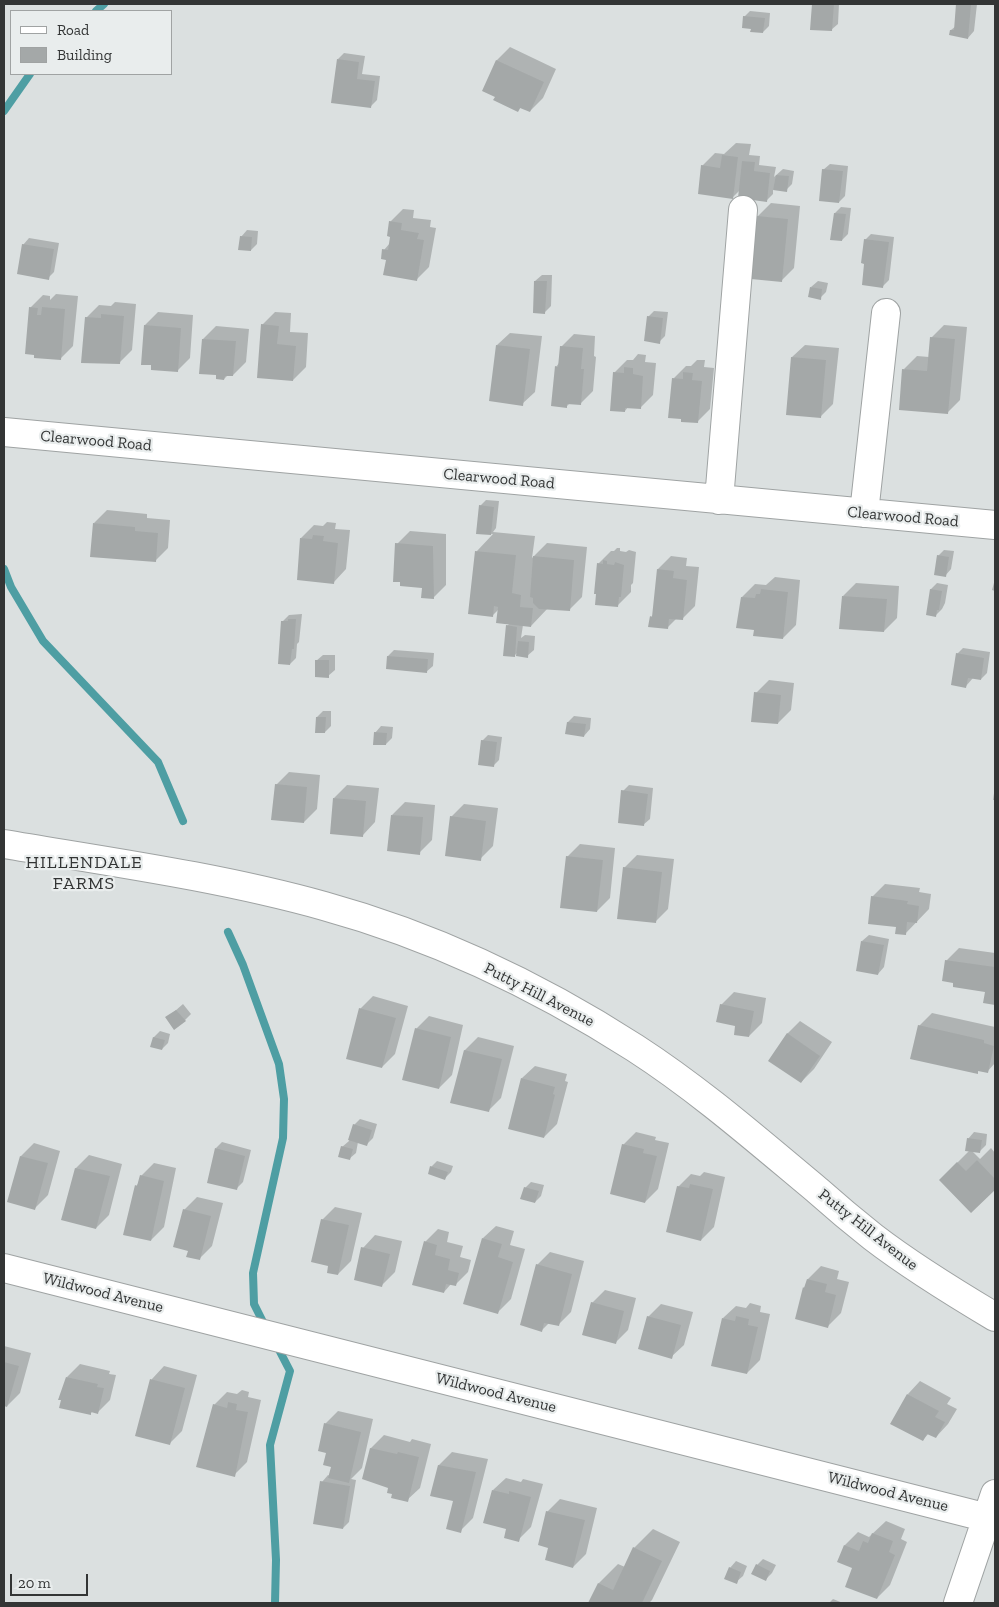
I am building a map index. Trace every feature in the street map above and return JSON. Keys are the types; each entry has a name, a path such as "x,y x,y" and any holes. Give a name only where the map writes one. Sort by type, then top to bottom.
{"street":[{"path":"719,500 743,210"},
{"path":"864,513 886,313"},
{"name":"Clearwood Road","path":"4,432 995,525"},
{"name":"Putty Hill Avenue","path":"4,844 237,885 326,906 408,934 508,977 597,1024 637,1050 711,1102 872,1236 921,1271 995,1317"},
{"name":"Wildwood Avenue","path":"4,1268 289,1340 992,1506"},
{"path":"958,1603 992,1506"}],"building":[{"path":"812,4 834,4 832,31 810,30"},
{"path":"956,4 971,5 968,39 949,35 950,30 954,30"},
{"path":"743,16 765,18 763,33 750,32 751,29 742,28"},
{"path":"337,59 359,62 357,79 375,81 371,108 331,103"},
{"path":"496,60 544,82 530,112 520,108 518,112 493,100 495,97 482,91"},
{"path":"722,155 738,157 733,199 698,194 701,165 720,168"},
{"path":"742,161 755,162 754,171 770,173 767,202 738,198"},
{"path":"822,169 843,171 839,203 819,201"},
{"path":"776,175 789,176 787,192 773,190"},
{"path":"834,213 846,214 842,241 830,240"},
{"path":"757,216 788,219 782,282 751,279 753,266 748,265 749,257 753,258 753,254 749,254 751,231 755,231"},
{"path":"389,221 402,223 401,230 419,233 417,239 424,240 417,281 383,275 386,260 381,259 382,249 388,250 390,237 387,236"},
{"path":"240,236 252,237 251,251 238,250"},
{"path":"864,239 889,242 883,288 862,285 864,264 861,263"},
{"path":"22,244 54,249 49,280 17,274"},
{"path":"534,281 547,281 545,314 533,313"},
{"path":"810,287 822,289 821,300 808,297"},
{"path":"29,307 38,308 37,315 41,315 42,307 65,309 61,360 34,358 34,355 25,354"},
{"path":"101,314 124,316 120,364 81,363 85,317 101,318"},
{"path":"647,316 663,318 660,344 644,341"},
{"path":"261,324 279,326 277,344 296,346 293,381 257,378"},
{"path":"144,325 181,328 178,372 151,370 151,365 141,365"},
{"path":"930,337 955,339 948,414 899,410 902,369 927,371"},
{"path":"202,339 236,341 233,376 225,376 224,380 216,379 216,375 199,374"},
{"path":"496,345 530,349 523,406 489,401"},
{"path":"560,346 583,348 581,369 584,369 581,405 567,404 567,408 551,406 555,366 558,367"},
{"path":"791,357 826,360 821,418 786,415"},
{"path":"624,367 633,368 633,374 643,376 641,409 625,408 625,412 610,411 613,372 624,373"},
{"path":"683,372 693,373 692,380 702,381 698,423 681,422 681,419 668,418 672,378 683,379"},
{"path":"479,505 494,507 491,535 476,534"},
{"path":"93,523 135,527 135,531 158,533 156,562 90,557"},
{"path":"313,535 324,536 323,541 338,543 334,584 297,580 300,538 312,539"},
{"path":"395,543 433,546 434,599 421,598 422,588 400,586 400,582 393,582"},
{"path":"475,551 516,555 512,593 521,595 520,607 533,608 531,627 496,623 498,607 494,606 493,617 468,614"},
{"path":"937,555 949,557 946,577 934,575"},
{"path":"533,556 574,560 570,611 539,609 533,603 533,598 530,597"},
{"path":"603,560 607,561 607,564 614,565 615,562 624,565 621,597 619,597 618,607 595,605 596,594 594,594 597,563 603,564"},
{"path":"657,569 674,571 673,578 687,580 683,620 669,619 668,629 648,627 650,616 652,617"},
{"path":"761,589 788,592 783,639 753,636 754,630 736,628 741,597 755,598 756,594 760,594"},
{"path":"930,589 942,591 936,617 926,615"},
{"path":"842,596 887,599 884,632 839,629"},
{"path":"288,619 296,619 294,649 292,649 290,665 278,664 281,621 288,621"},
{"path":"506,625 517,627 515,657 503,656"},
{"path":"518,641 529,642 528,658 516,656"},
{"path":"956,653 984,658 981,680 968,678 966,688 951,685"},
{"path":"387,656 428,659 427,673 386,669"},
{"path":"315,660 329,660 329,678 315,677"},
{"path":"754,692 781,695 778,724 751,722"},
{"path":"316,717 326,717 325,733 315,733"},
{"path":"567,722 586,724 584,737 565,734"},
{"path":"374,732 387,733 386,745 373,745"},
{"path":"481,740 497,742 494,767 478,765"},
{"path":"275,784 307,787 304,823 271,820"},
{"path":"621,790 648,794 644,826 618,823"},
{"path":"333,798 366,801 363,837 330,834"},
{"path":"391,815 423,817 420,855 387,851"},
{"path":"450,816 486,821 481,861 445,856"},
{"path":"566,856 603,860 597,912 560,908"},
{"path":"623,867 662,872 656,923 617,919"},
{"path":"871,896 908,901 907,904 919,906 917,923 907,922 906,935 895,934 896,927 868,924"},
{"path":"861,941 884,945 878,975 856,971"},
{"path":"945,960 995,967 995,1005 983,1003 985,992 953,987 953,983 942,981"},
{"path":"720,1004 754,1011 749,1037 734,1035 735,1026 716,1022"},
{"path":"359,1008 396,1018 382,1068 346,1059"},
{"path":"176,1010 186,1021 174,1030 165,1017"},
{"path":"918,1025 984,1040 984,1043 994,1046 988,1073 978,1071 978,1074 910,1059"},
{"path":"415,1028 451,1037 439,1089 402,1080"},
{"path":"787,1033 820,1056 801,1083 768,1061"},
{"path":"153,1037 165,1040 162,1050 150,1047"},
{"path":"464,1050 502,1059 489,1112 450,1103"},
{"path":"521,1078 555,1087 553,1094 555,1095 544,1138 508,1129"},
{"path":"353,1124 372,1130 367,1146 348,1140"},
{"path":"967,1138 982,1140 980,1153 965,1151"},
{"path":"622,1144 644,1149 643,1153 657,1156 645,1203 610,1194"},
{"path":"341,1146 353,1149 350,1160 338,1157"},
{"path":"215,1148 245,1156 237,1190 207,1183"},
{"path":"20,1156 48,1163 35,1210 7,1202"},
{"path":"977,1160 995,1179 995,1190 971,1213 939,1180 957,1162 966,1171"},
{"path":"430,1166 448,1172 445,1180 428,1174"},
{"path":"75,1168 110,1176 96,1229 61,1220"},
{"path":"140,1175 164,1181 151,1241 123,1235 135,1185 137,1186"},
{"path":"690,1184 713,1189 701,1241 666,1232 677,1186 689,1188"},
{"path":"524,1187 539,1191 535,1203 520,1199"},
{"path":"183,1209 211,1216 200,1260 186,1257 188,1251 173,1247"},
{"path":"321,1219 349,1225 338,1275 327,1273 328,1266 311,1262"},
{"path":"482,1238 502,1244 498,1257 513,1262 498,1314 463,1304"},
{"path":"424,1241 437,1245 435,1255 450,1259 448,1270 459,1273 456,1286 446,1284 444,1293 412,1285"},
{"path":"361,1247 390,1254 382,1287 354,1280"},
{"path":"536,1264 572,1274 559,1326 544,1323 542,1332 520,1325"},
{"path":"807,1279 827,1284 825,1292 836,1295 828,1328 795,1319 803,1287"},
{"path":"591,1302 624,1311 616,1344 582,1335"},
{"path":"647,1316 681,1325 672,1359 638,1349"},
{"path":"736,1316 749,1319 748,1325 758,1327 747,1374 711,1366 722,1318 735,1321"},
{"path":"4,1362 19,1366 7,1407 4,1406"},
{"path":"66,1377 98,1384 97,1387 104,1388 98,1414 91,1412 91,1415 59,1408 61,1400 58,1400"},
{"path":"150,1379 185,1388 170,1445 135,1436"},
{"path":"907,1394 939,1411 935,1417 945,1422 936,1438 927,1434 923,1441 890,1424"},
{"path":"228,1402 237,1404 236,1410 248,1412 235,1477 196,1467 213,1404 227,1408"},
{"path":"324,1423 361,1432 349,1483 328,1478 331,1467 323,1465 326,1453 318,1451"},
{"path":"370,1448 419,1457 408,1502 391,1498 392,1494 387,1493 388,1488 362,1479"},
{"path":"438,1465 476,1472 461,1533 446,1529 453,1501 430,1496"},
{"path":"320,1481 350,1486 343,1529 313,1524"},
{"path":"492,1490 509,1494 509,1491 531,1497 519,1542 504,1538 506,1529 483,1523"},
{"path":"546,1511 585,1520 573,1568 545,1560 548,1548 538,1545"},
{"path":"872,1533 893,1541 889,1552 895,1555 877,1599 845,1587 852,1568 837,1562 844,1545 859,1551 863,1541 868,1543"},
{"path":"633,1547 662,1561 642,1603 588,1603 598,1583 613,1590"},
{"path":"756,1564 770,1571 766,1581 751,1574"},
{"path":"729,1567 741,1572 737,1584 724,1579"}],"waterway":[{"path":"97,10 104,4"},
{"path":"4,111 29,75"},
{"path":"4,569 11,587 43,641 158,762 183,821"},
{"path":"228,932 243,965 279,1064 284,1099 283,1138 253,1273 254,1304 266,1328"},
{"path":"275,1603 276,1560 270,1445 290,1371 276,1344"}],"district":[{"name":"HILLENDALE FARMS","path":"84,873"}]}
